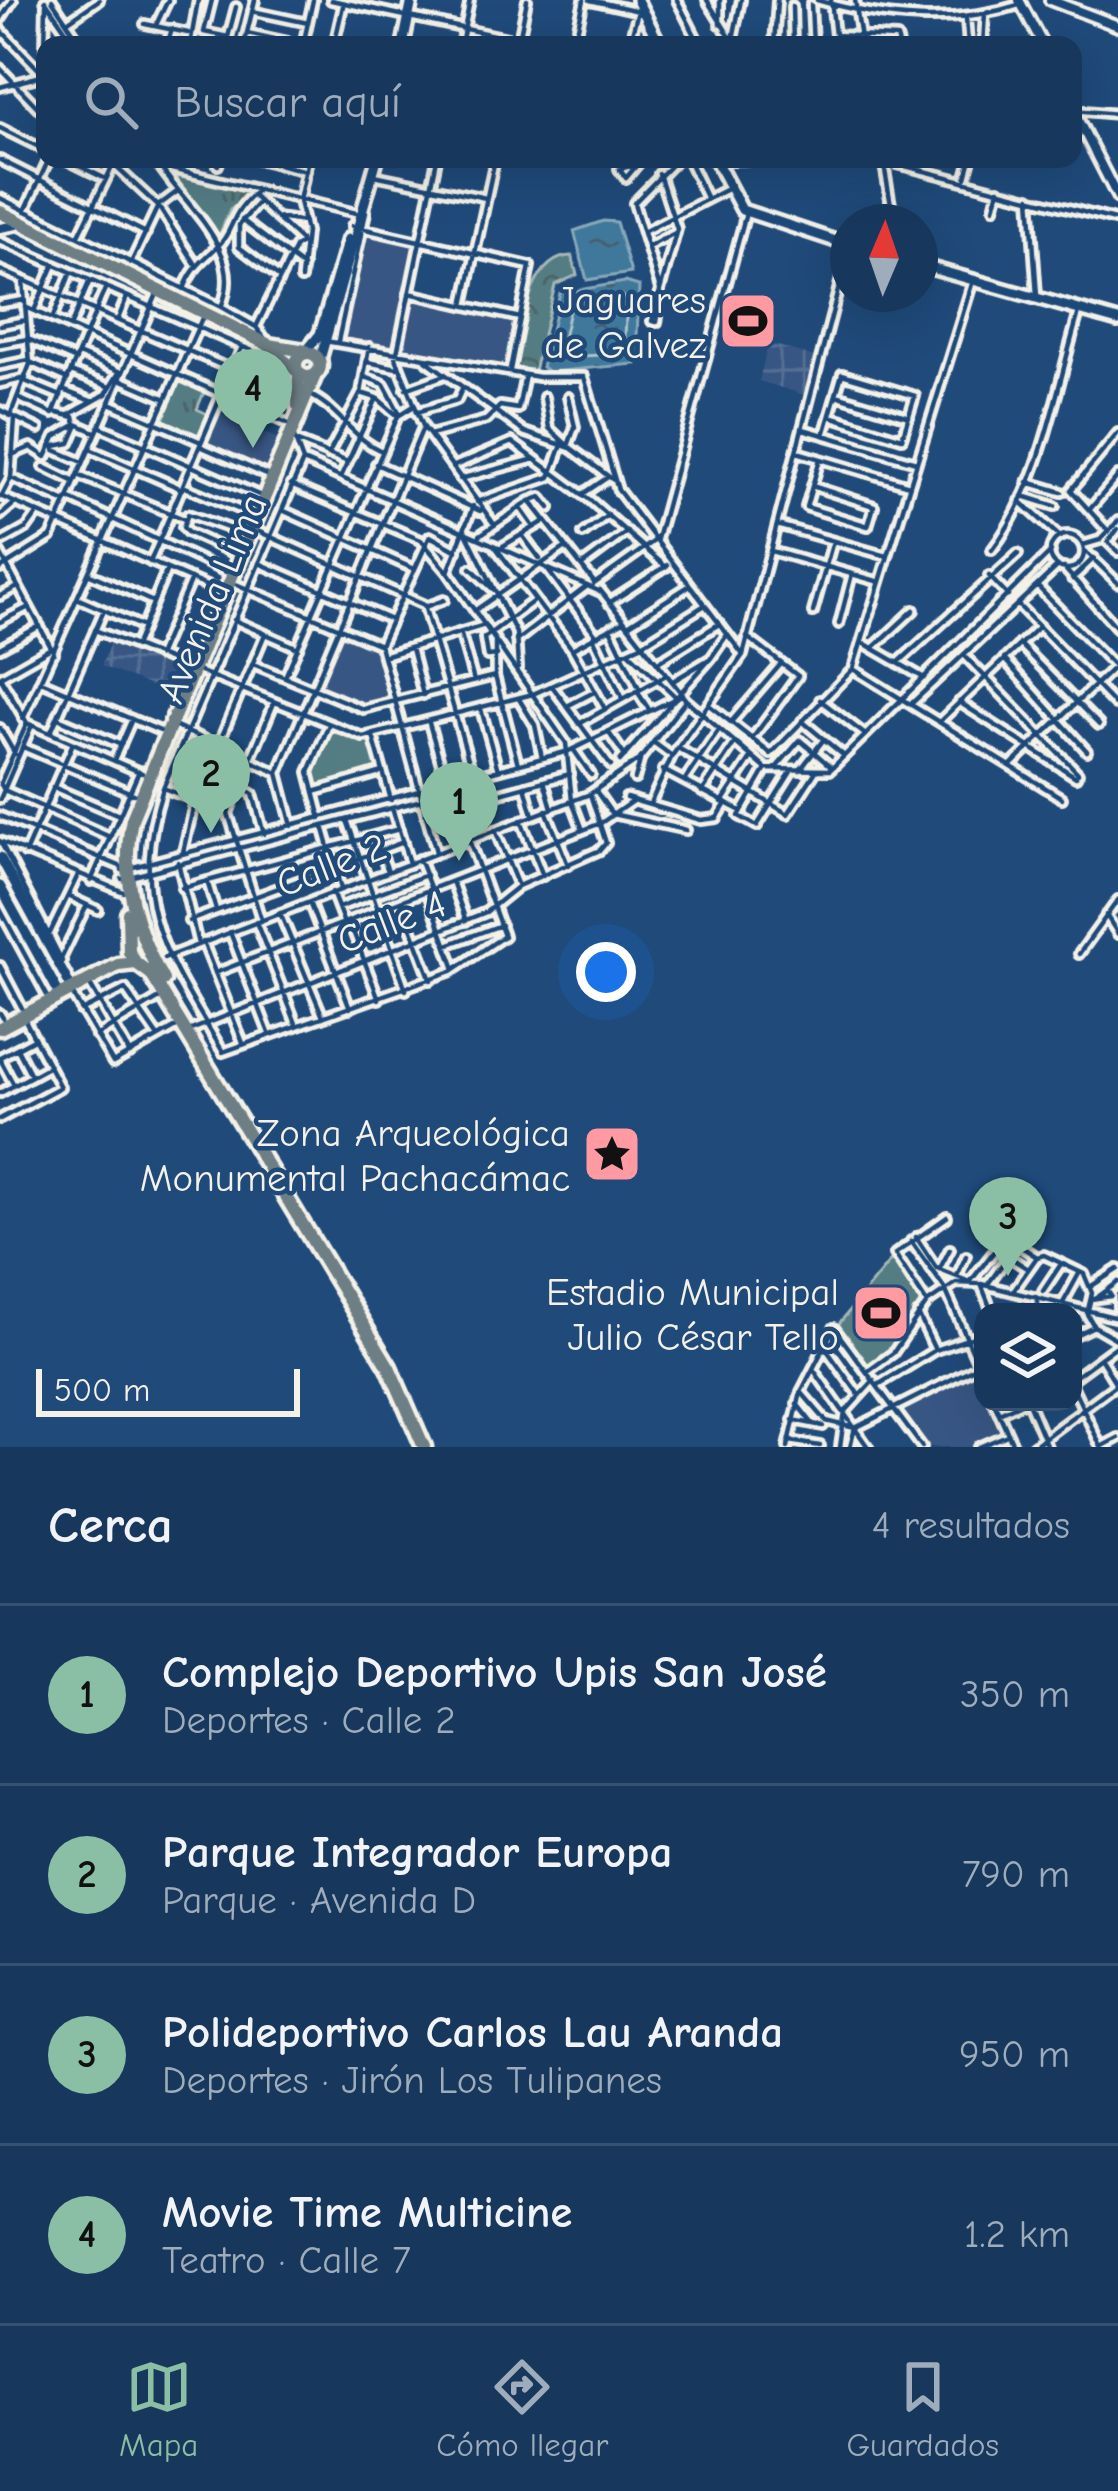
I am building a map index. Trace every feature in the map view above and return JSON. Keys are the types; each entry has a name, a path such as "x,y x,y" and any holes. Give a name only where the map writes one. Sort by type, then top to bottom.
{"main road":[{"path":"402,36 410,0"},
{"path":"639,8 655,36"},
{"name":"Avenida Lima","path":"307,351 320,334 358,228 356,213 371,168"},
{"name":"Avenida Lima","path":"226,581 294,434 373,168"},
{"path":"720,168 746,213 830,243"},
{"path":"0,212 25,211"},
{"path":"0,212 16,225 154,296 269,351 307,379 317,369 317,354 269,351 200,322 154,296 0,212"},
{"path":"131,263 154,296"},
{"path":"938,270 1118,321"},
{"path":"298,373 307,351"},
{"name":"Avenida Lima","path":"298,373 304,397"},
{"name":"Avenida Lima","path":"124,876 134,810 165,727 269,476 294,434"},
{"name":"Avenida Lima","path":"165,727 132,794 124,876 143,953 183,1023"},
{"path":"0,857 62,990"},
{"path":"0,886 62,990"},
{"path":"62,990 143,953"},
{"path":"1,1020 143,953"},
{"name":"Avenida Lima","path":"143,953 389,1366 424,1447"}],"street":[{"path":"67,22 99,0"},
{"path":"155,0 162,9"},
{"path":"156,25 167,0"},
{"path":"188,36 198,0"},
{"path":"212,0 202,30 224,36"},
{"path":"246,36 255,0"},
{"path":"304,36 313,0"},
{"path":"332,0 492,36"},
{"path":"463,36 470,0"},
{"path":"520,36 527,0"},
{"path":"577,36 587,0 639,8"},
{"path":"677,0 695,36"},
{"path":"707,0 727,36"},
{"path":"720,0 720,26"},
{"path":"734,36 741,0"},
{"path":"855,0 861,36"},
{"path":"12,1 0,24 36,65"},
{"path":"48,1 74,36"},
{"path":"48,1 73,36"},
{"path":"43,36 41,19 48,1"},
{"path":"336,36 344,1"},
{"path":"775,36 777,1"},
{"path":"1057,1 1118,26"},
{"path":"831,2 839,36"},
{"path":"813,36 814,3 831,2 857,13 966,18 1021,2 1038,36"},
{"path":"792,6 794,36"},
{"path":"228,36 236,7"},
{"path":"252,11 308,23"},
{"path":"984,36 985,13"},
{"path":"233,18 249,22"},
{"path":"966,18 967,36"},
{"path":"145,24 188,33"},
{"path":"170,36 172,29"},
{"path":"247,33 261,36"},
{"path":"0,68 36,105"},
{"path":"0,87 36,77"},
{"path":"1082,111 1118,114"},
{"path":"0,128 36,146"},
{"path":"1082,128 1118,198"},
{"path":"0,160 146,233"},
{"path":"25,211 46,168"},
{"path":"83,168 106,179"},
{"path":"78,236 112,168"},
{"path":"121,168 158,206 195,263"},
{"path":"161,168 218,246 231,273 221,308"},
{"path":"166,168 255,193 356,213"},
{"path":"295,168 305,171"},
{"path":"301,279 304,222 299,201 306,168"},
{"path":"435,168 396,352 397,368 423,426 475,504 494,524"},
{"path":"464,305 493,168"},
{"path":"660,289 635,201 666,168"},
{"path":"692,168 706,198"},
{"path":"883,168 890,204"},
{"path":"919,168 1118,221"},
{"path":"965,179 968,168"},
{"path":"653,316 676,232 676,212 659,174"},
{"path":"372,175 486,198"},
{"path":"643,232 729,188"},
{"path":"994,208 999,189"},
{"path":"131,263 158,206 178,191"},
{"path":"255,193 258,203 303,241"},
{"path":"184,289 195,263 218,246 231,216 255,193"},
{"path":"1030,197 1036,296"},
{"path":"0,198 256,327 269,351 261,382"},
{"path":"258,203 242,220 238,241 243,253 280,278"},
{"path":"594,584 657,539 746,213"},
{"path":"277,218 304,222"},
{"path":"242,220 303,267"},
{"path":"0,228 16,225"},
{"path":"358,228 530,266 510,372"},
{"name":"Avenida Lima","path":"338,341 358,228"},
{"path":"648,247 676,232"},
{"path":"0,241 127,297 154,296 58,522 46,543 3,567"},
{"path":"256,327 290,257 303,241"},
{"path":"652,262 670,254"},
{"path":"34,311 54,265"},
{"path":"0,269 304,397 343,423 357,440 382,452"},
{"path":"52,319 71,272"},
{"path":"710,705 771,754 853,669 973,279"},
{"path":"23,280 29,361 12,417 11,478 1,497 190,579 226,581"},
{"path":"70,327 90,280"},
{"path":"54,413 106,287"},
{"path":"409,293 520,318"},
{"path":"117,320 127,297"},
{"path":"0,304 24,303 222,394 348,462"},
{"path":"992,550 1022,499 1080,309"},
{"path":"650,804 663,770 743,655 832,312"},
{"path":"0,325 26,320"},
{"path":"1,785 52,650 79,599 200,322 244,348 269,351"},
{"path":"0,344 28,339 121,374 167,399"},
{"path":"325,341 524,375 584,377 615,482"},
{"path":"328,454 361,392 369,347"},
{"path":"244,348 269,351"},
{"path":"150,562 244,348"},
{"path":"422,357 537,438 565,446"},
{"path":"0,365 29,361 112,388"},
{"path":"367,362 397,368"},
{"path":"443,362 448,375"},
{"path":"18,398 69,415 112,388 121,374"},
{"path":"824,435 842,374 915,396 902,438 830,416"},
{"path":"406,389 448,375"},
{"path":"430,435 486,420 494,411 520,408 524,375"},
{"path":"365,377 384,384 399,415"},
{"path":"0,384 25,380 96,400 269,476"},
{"path":"285,677 399,415 457,400 463,388"},
{"path":"361,392 399,415"},
{"path":"836,395 909,417"},
{"path":"544,397 549,428 565,446 615,482 657,539 669,564"},
{"path":"376,464 475,504 554,472 574,427 568,397"},
{"path":"341,477 377,398"},
{"path":"0,410 39,429"},
{"path":"69,415 77,424 146,447 261,496"},
{"path":"12,455 31,447 44,458 56,437 77,424"},
{"path":"293,830 278,773 423,426"},
{"path":"803,429 916,462"},
{"path":"1109,532 1072,490 1118,433"},
{"name":"Avenida Lima","path":"244,1045 223,1052 206,1022 143,953 151,915 146,869 163,788 303,461 294,434"},
{"path":"452,467 512,442 669,564 743,655"},
{"path":"1111,442 1118,447"},
{"path":"50,448 84,462"},
{"path":"90,449 182,487 269,536 425,607 473,777"},
{"path":"797,452 909,485"},
{"path":"812,486 874,506 868,526 806,507 812,486 820,459"},
{"path":"460,479 536,460"},
{"path":"303,461 601,592"},
{"path":"44,467 185,520"},
{"path":"1090,510 1118,476"},
{"path":"583,494 608,477"},
{"path":"11,478 160,538 226,581 380,645"},
{"path":"1028,482 1062,492"},
{"path":"291,485 425,545 592,775"},
{"path":"478,536 530,501 541,497 550,508"},
{"path":"1022,499 1055,506"},
{"path":"1022,499 1060,537 1073,536 1118,583"},
{"path":"530,501 681,697"},
{"path":"0,516 14,503"},
{"path":"448,572 475,504"},
{"path":"520,507 532,524"},
{"path":"281,509 414,569"},
{"path":"0,543 27,528 37,513"},
{"path":"185,520 194,513 250,526"},
{"path":"583,534 608,515"},
{"path":"185,520 187,532 236,554"},
{"path":"503,546 545,520"},
{"path":"911,704 1061,567 1077,566 1118,521"},
{"path":"777,525 888,556"},
{"path":"465,530 509,620 519,674"},
{"path":"1118,530 1108,542 1118,552"},
{"path":"581,566 627,532"},
{"path":"436,852 380,645 432,535 457,550"},
{"path":"522,535 595,637 623,699"},
{"path":"626,652 662,677 700,717 770,769 831,769 1015,590 1060,537"},
{"path":"491,541 572,649 604,709"},
{"path":"813,612 833,541"},
{"path":"476,610 495,592 566,547"},
{"path":"770,550 880,582"},
{"path":"1072,579 1088,551"},
{"path":"1051,552 1118,629"},
{"path":"0,553 3,567 52,650"},
{"path":"898,664 1018,554"},
{"path":"259,563 391,620"},
{"path":"610,603 669,564"},
{"path":"471,568 495,592"},
{"path":"135,646 167,569"},
{"path":"90,574 153,602"},
{"path":"839,624 852,574"},
{"path":"989,576 1008,596"},
{"path":"158,656 190,579"},
{"path":"0,596 18,586"},
{"path":"572,649 689,586"},
{"path":"516,641 586,587"},
{"path":"1010,766 1117,667 1038,587"},
{"path":"1015,590 1039,626 1115,705"},
{"path":"79,599 143,627"},
{"path":"425,607 444,600"},
{"path":"518,764 495,676 497,655 487,656 484,638 536,600"},
{"path":"95,630 328,726 373,736 532,694 641,645 705,605"},
{"path":"0,622 29,607"},
{"path":"51,733 104,610"},
{"path":"874,648 914,610"},
{"path":"234,620 298,648"},
{"path":"656,663 719,624"},
{"path":"383,656 485,625"},
{"path":"0,648 40,626"},
{"path":"939,722 1039,626"},
{"path":"610,628 626,652 650,711"},
{"path":"265,634 196,800 179,858 189,921 244,1045 431,980 504,936 469,840"},
{"path":"461,635 474,681"},
{"path":"635,778 640,759 727,635"},
{"path":"747,637 798,676 752,739"},
{"path":"963,640 977,644"},
{"path":"862,642 924,678"},
{"path":"1019,644 1099,725"},
{"path":"411,648 423,695"},
{"path":"52,650 0,677 27,722 141,772"},
{"path":"959,702 1077,775 964,655"},
{"path":"672,681 711,658"},
{"path":"1004,659 1087,751"},
{"path":"253,664 363,709 495,676"},
{"path":"731,722 781,664"},
{"path":"853,669 1062,798"},
{"path":"580,724 662,677"},
{"path":"41,681 132,719 187,731 278,773"},
{"path":"552,686 611,766"},
{"path":"567,706 596,691"},
{"path":"0,841 91,881 124,876 571,750 681,697"},
{"path":"609,733 622,758 681,697"},
{"path":"519,698 535,725 542,758"},
{"path":"820,700 863,734"},
{"path":"274,703 228,813 268,952 297,1026"},
{"path":"481,709 498,770"},
{"path":"57,718 121,745"},
{"path":"114,760 132,719"},
{"path":"802,721 843,755"},
{"path":"0,799 8,766 23,747 27,722"},
{"path":"430,723 447,785"},
{"path":"328,726 309,772 340,889"},
{"path":"0,728 16,755"},
{"path":"685,781 718,731"},
{"path":"373,736 409,863"},
{"path":"663,770 757,826 824,739"},
{"path":"740,814 770,769 800,740 831,769"},
{"path":"25,853 73,742"},
{"path":"652,742 672,757"},
{"path":"702,792 734,744"},
{"path":"23,747 132,794 91,881"},
{"path":"678,748 788,814 818,770"},
{"path":"571,750 572,801 583,830"},
{"path":"215,973 601,823 630,799 701,820 717,818 752,757"},
{"name":"Calle 2","path":"143,953 201,943 572,801 640,759"},
{"path":"0,770 8,766"},
{"path":"314,791 383,772"},
{"path":"497,794 570,774"},
{"path":"544,781 568,865"},
{"path":"1,785 110,837"},
{"path":"239,786 253,794 264,833"},
{"path":"526,786 533,815"},
{"path":"53,787 119,815"},
{"path":"163,788 228,813"},
{"path":"593,792 612,814 686,830"},
{"path":"593,792 601,823"},
{"path":"322,822 347,820 392,804"},
{"path":"426,813 446,808 457,845"},
{"path":"0,816 100,858 124,876"},
{"path":"347,820 364,880 406,990"},
{"path":"521,820 543,876"},
{"name":"Calle 4","path":"130,1054 183,1023 206,1022 466,921 518,886 605,846 601,823"},
{"path":"182,888 399,829"},
{"path":"237,844 264,833 293,830"},
{"path":"495,830 518,886"},
{"path":"0,841 61,959 62,990"},
{"path":"189,921 403,842"},
{"path":"380,850 388,871"},
{"path":"419,859 455,969"},
{"path":"48,935 78,875"},
{"path":"338,908 425,875"},
{"path":"207,881 216,911"},
{"path":"452,881 466,921"},
{"path":"332,892 379,999"},
{"path":"68,896 98,910"},
{"path":"1079,954 1118,901"},
{"path":"309,902 350,1008"},
{"path":"401,902 431,980"},
{"path":"61,959 87,905"},
{"path":"0,909 81,1010 113,1064 130,1054 88,980"},
{"path":"280,913 323,1017"},
{"path":"1106,915 1118,934"},
{"path":"447,945 501,925"},
{"path":"230,932 270,1036"},
{"path":"0,966 60,1087 1,1116"},
{"path":"81,1010 125,989 158,1038"},
{"path":"96,1036 165,995"},
{"path":"14,1085 0,1058 34,1039"},
{"path":"17,1048 32,1076"},
{"path":"0,1093 49,1066"},
{"path":"927,1303 896,1254 947,1217"},
{"path":"913,1239 939,1270 970,1282 1063,1303 1080,1272"},
{"path":"913,1239 945,1289 974,1354"},
{"path":"868,1371 893,1353 927,1303 945,1289 970,1282 1003,1240"},
{"path":"984,1284 1017,1244 1037,1257 1080,1272 1095,1297"},
{"path":"939,1270 950,1249"},
{"path":"956,1276 966,1256"},
{"path":"1008,1256 1028,1269"},
{"path":"1012,1291 1037,1257"},
{"path":"1043,1291 1061,1264"},
{"path":"1090,1287 1118,1269"},
{"path":"1087,1314 1095,1297 1118,1282"},
{"path":"984,1284 989,1303"},
{"path":"1118,1295 1118,1308"},
{"path":"1036,1297 1037,1303"},
{"path":"1082,1312 1118,1318"},
{"path":"918,1314 935,1350"},
{"path":"1082,1372 1118,1342 1094,1326 1087,1314"},
{"path":"1082,1332 1094,1326"},
{"path":"802,1392 825,1424 820,1446 788,1444 791,1419 802,1392 834,1328 918,1446"},
{"path":"840,1447 845,1412 876,1382 935,1350 974,1337"},
{"path":"824,1346 860,1396"},
{"path":"1032,1447 1118,1385 1101,1360"},
{"path":"791,1419 855,1428 974,1368"},
{"path":"813,1369 868,1447"},
{"path":"797,1404 813,1424"},
{"path":"1083,1408 1101,1447 1118,1438"},
{"path":"1004,1411 999,1413 1014,1447"},
{"path":"1030,1411 1047,1447"},
{"path":"850,1447 855,1428"},
{"path":"979,1447 1008,1434"}],"shaded area":[{"path":"367,233 413,243 393,346 343,337"},
{"path":"415,298 514,320 504,368 400,349 409,303"},
{"path":"768,343 818,358 808,396 759,381"},
{"path":"220,413 278,439 266,471 207,444"},
{"path":"341,635 375,649 388,701 361,706 318,689"},
{"path":"111,640 181,668 170,694 101,666"},
{"path":"974,1373 974,1411 994,1411 1004,1435 976,1447 923,1447 898,1409"}],"green space":[{"path":"173,172 253,192 230,210 217,240 170,177"},
{"path":"572,256 577,275 555,285 534,371 513,368 536,282 557,259"},
{"path":"180,379 205,390 197,409 212,416 202,439 161,421"},
{"path":"327,734 373,742 380,771 315,788 311,772"},
{"name":"Estadio Municipal Julio César Tello","path":"894,1256 924,1301 891,1352 865,1367 837,1326"}],"water":[{"path":"603,221 616,222 631,273 587,280 574,231"},
{"path":"625,282 639,286 636,364 549,372 542,367 560,293"}],"place":[{"name":"Jaguares de Galvez","path":"748,321"},
{"name":"Movie Time Multicine","path":"253,448"},
{"name":"Parque Integrador Europa","path":"211,833"},
{"name":"Complejo Deportivo Upis San José","path":"459,861"},
{"name":"Zona Arqueológica Monumental Pachacámac","path":"612,1154"},
{"name":"Polideportivo Carlos Lau Aranda","path":"1008,1276"},
{"name":"Estadio Municipal Julio César Tello","path":"881,1313"}]}
